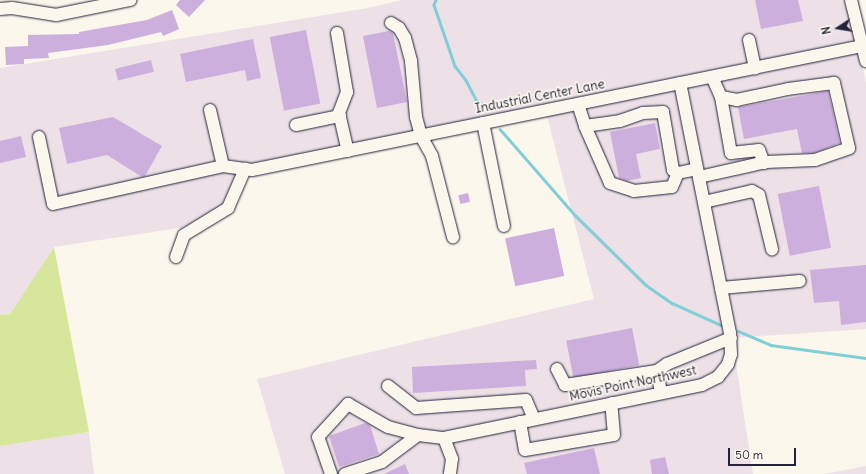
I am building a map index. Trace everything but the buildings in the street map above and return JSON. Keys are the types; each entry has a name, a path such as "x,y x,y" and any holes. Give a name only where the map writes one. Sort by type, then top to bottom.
{"street":[{"path":"0,9 12,8 56,15 130,0"},
{"path":"851,0 866,61"},
{"path":"391,23 399,28 405,38 411,61 416,117 421,136 432,156 453,237"},
{"path":"337,33 347,92 340,116 348,150"},
{"path":"749,40 755,68"},
{"name":"Industrial Center Lane","path":"223,166 252,170 862,46"},
{"path":"712,77 721,97 731,153 759,150 764,163"},
{"name":"Movis Point Northwest","path":"331,474 318,437 348,404 388,427 418,435 444,438 702,385 718,377 728,364 731,338 680,83"},
{"path":"584,126 620,121 643,114 663,112 673,170 678,173 698,173 764,163 815,160 849,148 834,83 788,89 738,100 721,97"},
{"path":"578,104 584,126 610,183 634,191 672,187 678,173"},
{"path":"39,137 53,204 223,166 210,110"},
{"path":"296,125 340,116"},
{"path":"483,123 504,226"},
{"path":"176,257 184,235 228,208 245,169"},
{"path":"704,202 752,191 759,195 772,249"},
{"path":"721,288 800,281"},
{"path":"557,370 565,385 657,371 667,364 731,338"},
{"path":"657,371 661,393"},
{"path":"388,386 416,408 526,400 534,419"},
{"path":"520,422 525,450 614,434 611,403"},
{"path":"345,474 382,462 418,435"},
{"path":"444,438 452,459 450,474"}],"shaded area":[{"path":"402,0 850,0 866,83 866,329 732,338 753,474 285,474 257,379 594,299 547,116 241,167 212,223 54,247 10,314 0,315 0,68 368,8"},
{"path":"89,432 94,474 0,474 0,446"},
{"path":"866,466 866,474 824,474"}],"green space":[{"path":"54,247 89,432 0,446 0,315 10,314"}],"waterway":[{"path":"436,0 434,5 455,66 466,80 476,100 486,106"},
{"path":"500,129 576,216 646,285 672,303 721,325"},
{"path":"738,331 771,345 866,358"}]}
